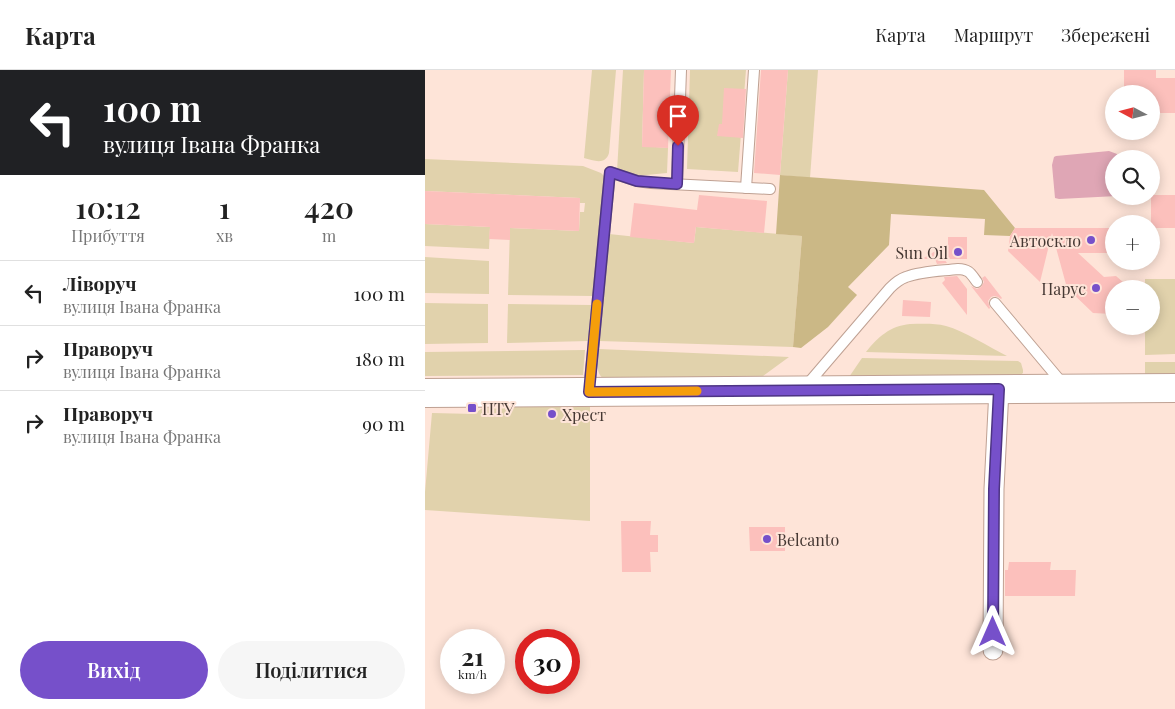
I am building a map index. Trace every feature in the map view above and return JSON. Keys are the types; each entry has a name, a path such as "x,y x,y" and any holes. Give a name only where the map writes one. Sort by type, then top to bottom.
{"main road":[{"path":"425,393 1175,388"}],"street":[{"path":"993,650 994,489 999,389"}],"lane":[{"path":"677,184 681,70"},
{"path":"746,188 755,70"},
{"path":"589,392 610,172 637,181 770,189"},
{"path":"802,391 889,288 899,281 918,274 958,268 969,271 977,282"},
{"path":"995,304 1066,389"}],"shaded area":[{"path":"592,70 616,70 609,153 605,160 602,161 584,158"},
{"path":"623,70 644,70 642,146 668,148 667,173 636,176 617,171"},
{"path":"690,70 746,70 738,172 687,169"},
{"path":"788,70 818,70 810,178 780,175"},
{"path":"1105,151 1105,197 1055,198 1052,165 1056,156"},
{"path":"425,159 583,166 601,173 605,177 593,296 508,295 510,228 579,231 580,212 584,212 585,203 580,203 580,198 425,191"},
{"path":"780,175 984,190 1015,228 1010,236 984,235 985,219 891,214 889,245 848,287 857,295 828,327 801,348 793,347 802,236 776,234"},
{"path":"425,224 490,227 489,249 425,246"},
{"path":"696,227 802,236 793,347 599,341 609,234 694,243"},
{"path":"425,257 489,261 489,294 425,293"},
{"path":"1175,279 1175,354 1145,355 1145,335 1160,335 1160,280 1145,280"},
{"path":"425,303 488,304 488,343 425,344"},
{"path":"508,304 592,305 589,341 507,343"},
{"path":"910,324 933,324 953,328 1007,356 866,352 885,333 896,327"},
{"path":"599,349 789,357 763,376 608,379 603,378 599,372"},
{"path":"585,350 583,375 425,376 425,352"},
{"path":"862,358 1018,361 1021,363 1023,373 1019,376 849,377"},
{"path":"1145,362 1175,362 1175,377 1145,378"},
{"path":"484,407 590,407 590,521 425,510 432,413 474,414"}],"building":[{"path":"644,70 671,70 668,148 642,147"},
{"path":"761,70 788,70 780,175 754,173"},
{"path":"1124,70 1156,70 1156,78 1175,78 1175,113 1160,113 1160,85 1124,85"},
{"path":"724,88 746,89 743,138 717,136 719,124 722,124"},
{"path":"425,191 580,198 579,231 510,228 510,240 489,239 490,227 425,224"},
{"path":"699,195 767,201 764,233 696,227 694,243 630,237 634,203 697,210"},
{"path":"1160,195 1175,195 1175,228 1160,228 1160,215 1151,215 1151,205 1160,205"},
{"path":"1015,228 1105,228 1105,253 1078,253 1104,277 1116,276 1121,280 1105,280 1105,314 1093,313 1067,288 1052,233 1040,282 1008,251 1010,236"},
{"name":"Sun Oil","path":"948,237 967,237 967,259 944,259 947,263 937,264 935,259 922,259 948,245"},
{"path":"957,276 967,289 967,315 942,283 945,280 944,277"},
{"path":"985,276 1002,298 991,297 988,301 989,309 971,286 977,289 981,287 984,282 982,278"},
{"path":"903,300 931,302 930,317 902,316"},
{"path":"621,521 651,521 650,535 658,535 658,552 650,552 651,572 622,572"},
{"name":"Belcanto","path":"749,527 785,527 785,551 750,551"},
{"path":"1009,562 1051,562 1050,570 1076,570 1075,596 1005,596 1005,570 1008,570"}],"slow traffic":[{"path":"597,304 589,392 697,391"}],"place":[{"name":"Автоскло","path":"1091,240"},
{"name":"Sun Oil","path":"958,252"},
{"name":"Парус","path":"1096,288"},
{"name":"ПТУ","path":"472,408"},
{"name":"Хрест","path":"552,414"},
{"name":"Belcanto","path":"767,539"}],"route":[{"path":"678,146 677,184 637,181 610,172 589,392 999,389 994,489 993,632"}]}
